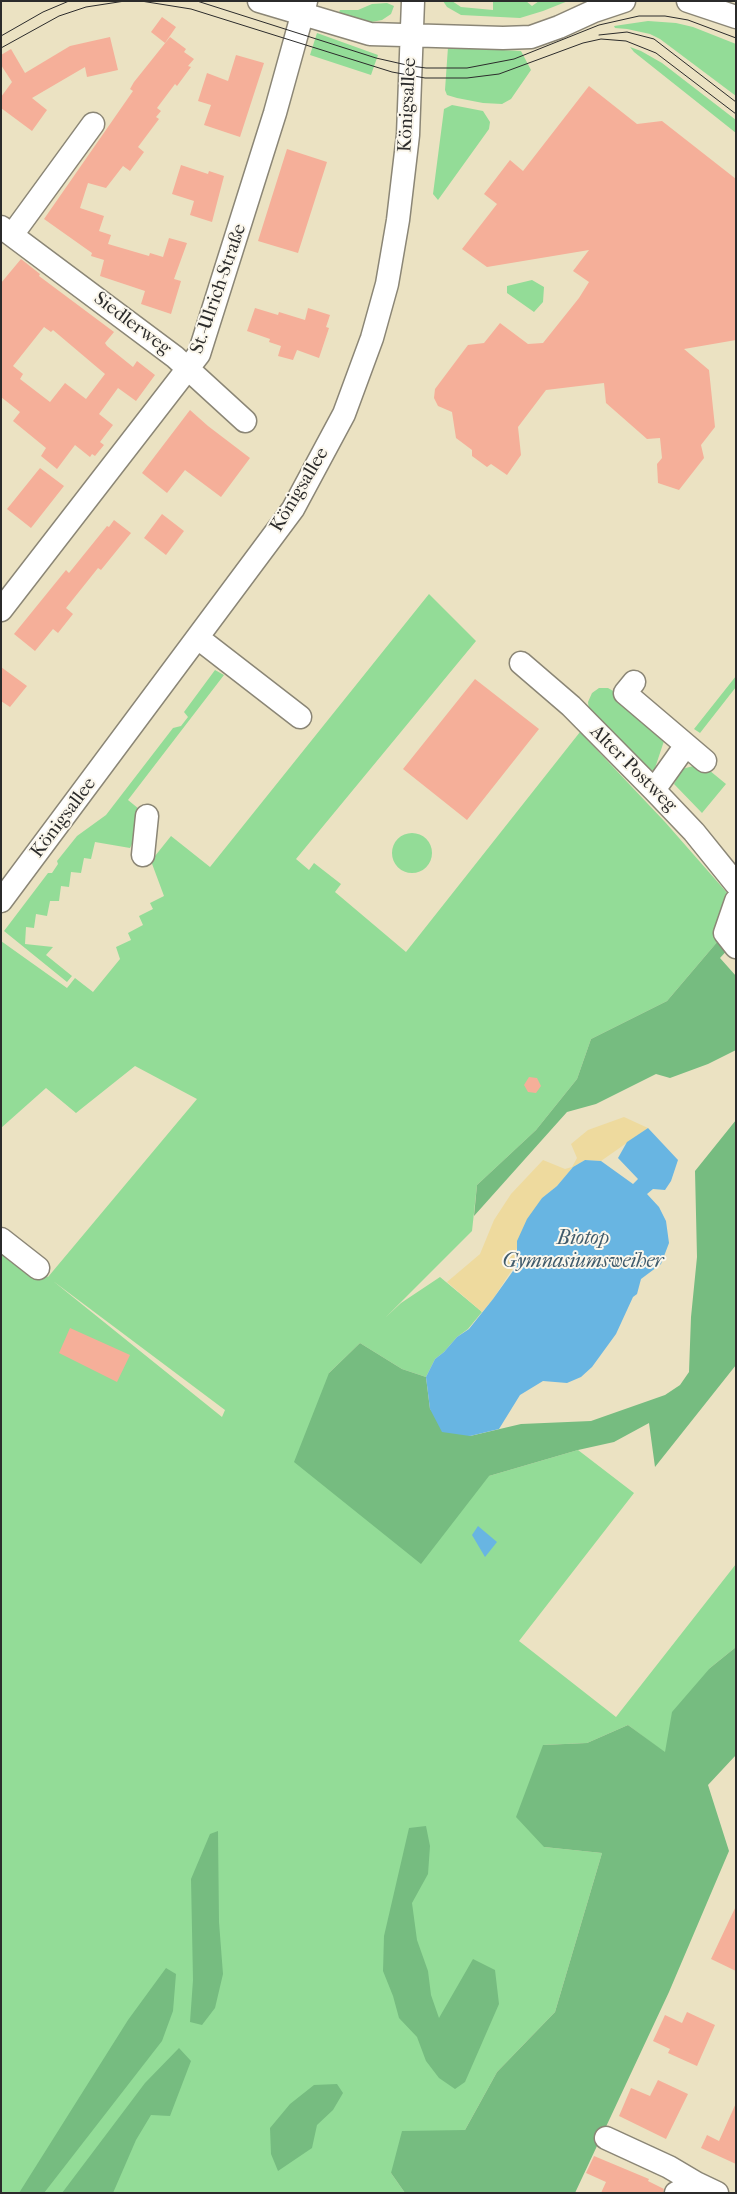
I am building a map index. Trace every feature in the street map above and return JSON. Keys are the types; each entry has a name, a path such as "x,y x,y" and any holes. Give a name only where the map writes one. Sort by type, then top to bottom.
{"street":[{"path":"259,1 304,8 370,34 503,38 531,37 559,27 594,10 624,1"},
{"name":"Königsallee","path":"1,901 293,509 344,414 372,338 387,284 398,220 408,135 413,1"},
{"path":"688,1 736,17"},
{"name":"St.-Ulrich-Straße","path":"1,610 200,354 223,283 304,8"},
{"name":"Siedlerweg","path":"93,124 7,231 175,357 246,420"},
{"path":"198,638 300,718"},
{"name":"Alter Postweg","path":"521,663 571,706 654,790 694,832 736,884"},
{"path":"634,682 625,693 671,721 686,745 705,761"},
{"path":"654,790 686,745"},
{"path":"143,855 147,816"},
{"path":"736,901 725,933 736,947"},
{"path":"1,1239 38,1268"},
{"path":"606,2138 669,2167 717,2193"},
{"path":"676,2193 696,2183"}],"green space":[{"path":"443,1 452,1 461,7 493,10 493,1 526,1 532,6 539,1 568,1 520,18 461,15 447,7"},
{"path":"387,3 394,6 391,14 382,20 366,23 337,17 340,10 358,10 372,4"},
{"path":"648,21 676,23 693,27 736,44 736,96 660,39 650,34 615,28 614,26"},
{"path":"317,33 378,55 371,75 310,55"},
{"path":"448,47 521,51 531,70 511,99 502,104 483,103 457,98 447,95 445,90"},
{"path":"630,47 662,63 736,120 736,133 634,52"},
{"path":"452,105 483,111 490,122 489,129 438,200 433,194 444,109"},
{"path":"532,280 544,287 543,302 534,312 507,293 507,286"},
{"path":"429,594 476,641 296,859 309,870 314,863 341,884 335,892 406,952 580,732 665,822 736,903 718,941 667,1001 591,1039 577,1079 536,1130 477,1185 472,1231 386,1317 401,1303 440,1277 482,1312 468,1329 435,1359 426,1377 402,1369 360,1343 329,1373 489,1476 578,1450 634,1493 519,1641 616,1717 736,1564 736,1647 710,1668 665,1753 628,1725 587,1743 543,1745 544,1847 602,1853 555,2012 497,2072 465,2130 391,2173 405,2193 1,2193 1,1239 48,1277 197,1099 135,1066 76,1113 46,1088 1,1128 1,941 67,988 75,978 93,992 120,959 116,947 131,940 128,933 143,925 139,916 153,909 150,903 164,896 151,861 171,836 210,867","holes":["53,1281 225,1410 222,1417"]},
{"path":"215,670 224,675 128,800 139,809 136,817 134,840 130,848 95,842 91,859 84,858 81,873 71,872 69,887 61,886 59,901 50,901 47,916 36,914 34,928 26,927 25,944 53,947 46,955 72,976 67,982 4,931 48,873 52,873 58,864 57,861 77,836 106,815 173,728 181,726 188,717 184,712"},
{"path":"736,676 736,687 700,733 694,729"},
{"path":"599,688 608,688 620,695 664,741 654,771 643,767 589,710 588,702 592,693"},
{"path":"697,765 704,766 726,784 702,813 674,784 682,769"},
{"path":"412,833 426,839 432,853 426,867 412,873 398,867 392,853 398,839"},
{"path":"718,941 731,946 720,958 736,976 736,1050 708,1064 670,1078 656,1074 596,1104 567,1112 474,1216 477,1185 536,1130 577,1079 591,1039 667,1001"},
{"path":"736,1120 736,1365 655,1467 649,1423 614,1442 578,1450 489,1476 421,1564 294,1462 329,1373 360,1343 402,1369 426,1377 430,1409 470,1436 521,1424 591,1421 665,1395 680,1385 689,1372 691,1317 697,1257 695,1171"},
{"path":"736,1647 736,1755 708,1785 729,1851 669,1992 575,2193 405,2193 391,2173 402,2131 465,2130 497,2072 555,2012 602,1853 544,1847 516,1817 543,1745 587,1743 628,1725 665,1752 672,1712 710,1668"},
{"path":"426,1826 430,1846 428,1874 412,1903 417,1940 428,1971 431,1995 439,2018 473,1959 495,1970 499,2004 465,2082 455,2089 439,2078 426,2061 417,2037 399,2018 383,1971 384,1936 409,1828"},
{"path":"218,1831 219,1922 223,1974 215,2008 202,2025 190,2022 193,1980 191,1879 210,1834"},
{"path":"166,1968 176,1974 173,2011 162,2041 44,2193 19,2193 128,2020"},
{"path":"179,2048 191,2061 170,2116 151,2115 136,2140 113,2193 62,2193 145,2083"},
{"path":"337,2084 343,2093 333,2110 317,2125 312,2148 278,2171 271,2154 270,2128 290,2104 314,2085"}],"sand":[{"path":"624,1117 648,1128 601,1161 585,1160 573,1167 557,1186 542,1198 516,1250 517,1262 493,1299 482,1312 447,1282 480,1254 494,1220 511,1194 543,1160 565,1169 572,1167 577,1158 571,1144 588,1130"}],"water":[{"name":"Biotop Gymnasiumsweiher","path":"648,1128 678,1160 671,1181 665,1190 653,1189 647,1194 659,1207 666,1221 669,1243 661,1264 641,1279 637,1294 633,1297 616,1334 592,1367 581,1377 567,1383 543,1381 520,1395 499,1429 470,1436 442,1432 430,1409 426,1377 435,1359 457,1337 469,1329 513,1271 517,1262 517,1241 527,1219 542,1198 557,1186 573,1167 585,1160 601,1161 633,1184 638,1179 618,1158 627,1142"},
{"path":"478,1526 497,1542 485,1557 472,1535"}],"building":[{"path":"162,17 176,27 165,43 151,32"},
{"path":"110,37 118,70 87,77 85,67 32,98 47,110 32,131 1,108 1,97 12,82 1,65 1,55 11,49 25,73 70,46"},
{"path":"170,37 186,49 184,52 194,59 188,66 191,67 157,108 161,111 156,117 159,119 138,147 144,152 130,171 123,166 106,188 88,183 80,208 104,216 99,231 111,235 108,244 149,256 150,253 163,257 169,238 187,243 174,279 181,281 171,314 141,304 145,291 100,276 104,260 91,256 92,253 44,219 133,91 130,89 134,82"},
{"path":"236,55 264,63 240,137 204,125 211,105 198,101 207,73 228,81"},
{"path":"589,86 637,124 662,121 736,179 736,340 684,349 709,370 715,427 701,445 704,458 679,490 658,483 657,464 662,458 660,438 647,439 606,403 604,383 546,390 518,427 521,455 507,475 491,464 487,467 472,456 472,450 456,438 452,412 438,406 434,398 435,389 468,345 484,343 500,323 528,344 543,343 579,298 589,282 573,271 589,250 487,267 462,249 497,204 484,194 510,160 523,171"},
{"path":"287,149 327,162 298,253 258,241"},
{"path":"181,165 208,174 209,171 224,176 212,222 190,215 194,201 172,194"},
{"path":"21,259 40,274 39,276 114,332 105,343 107,346 133,367 137,361 155,375 136,401 118,388 99,414 113,425 100,442 104,445 95,456 92,454 90,457 75,445 57,469 41,456 46,448 13,421 20,412 1,397 1,283","holes":["44,327 51,332 53,330 105,374 86,399 65,383 50,402 20,379 23,374 13,366"]},
{"path":"255,308 278,315 279,312 305,320 308,308 330,315 326,327 329,328 319,358 297,350 293,360 278,356 281,346 269,342 270,339 247,331"},
{"path":"190,410 250,458 221,497 185,470 167,493 142,473"},
{"path":"40,468 64,486 31,528 7,509"},
{"path":"162,514 184,531 166,555 144,538"},
{"path":"114,520 131,533 101,570 98,568 66,608 73,614 58,633 53,629 35,651 14,634 66,570 69,573"},
{"path":"1,667 27,686 10,707 1,701"},
{"path":"475,679 539,729 467,820 403,769"},
{"path":"529,1077 537,1078 541,1086 536,1093 528,1092 524,1085"},
{"path":"70,1328 130,1355 117,1382 59,1353"},
{"path":"736,1906 736,1971 711,1959"},
{"path":"687,2012 715,2025 697,2066 668,2053 670,2049 653,2041 665,2015 682,2023"},
{"path":"658,2080 688,2094 666,2139 619,2116 631,2088 650,2096"},
{"path":"736,2103 736,2164 701,2148 707,2135 719,2141"},
{"path":"594,2156 649,2179 648,2181 664,2189 663,2193 601,2193 606,2182 586,2173"}],"tram line":[{"path":"1,36 43,12 69,1"},
{"path":"1,48 59,16 86,7 125,1"},
{"path":"141,1 191,9 392,72 425,78 467,78 499,74 583,43 601,39 626,41 656,53 736,114"},
{"path":"197,1 376,58 426,68 467,68 514,59 599,25 639,16 665,16 688,20 736,38"},
{"path":"599,35 627,32 654,39 736,102"}]}
